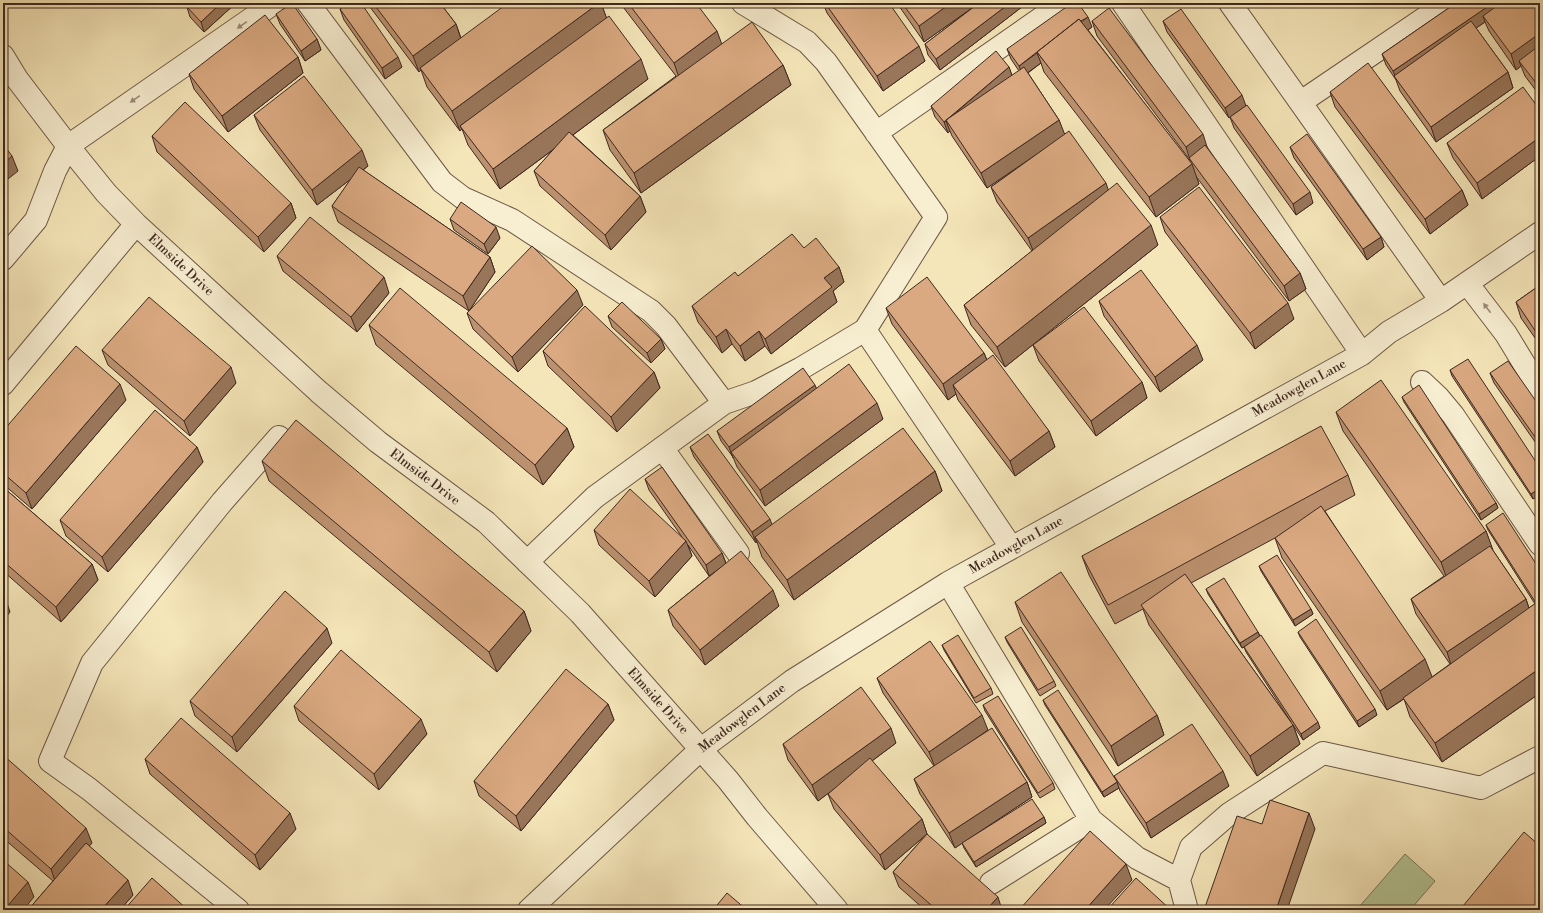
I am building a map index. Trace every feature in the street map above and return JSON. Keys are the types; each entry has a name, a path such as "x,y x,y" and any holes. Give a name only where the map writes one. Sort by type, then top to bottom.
{"street":[{"path":"3,259 36,220 55,171 68,146 274,3"},
{"path":"308,3 442,182 464,198 512,220 651,311 666,326 724,403"},
{"path":"528,562 595,497 724,403 756,392 865,330 936,217 826,62 807,42 743,3"},
{"path":"876,133 1063,3"},
{"path":"1124,3 1362,354"},
{"path":"1230,3 1302,102 1442,301"},
{"path":"1302,102 1447,3"},
{"name":"Elmside Drive","path":"3,56 17,79 68,146 106,193 136,224 319,392 378,442 486,522 580,613 728,780 837,910"},
{"path":"3,384 136,224"},
{"name":"Meadowglen Lane","path":"529,910 701,749 792,681 948,583 1362,354 1389,332 1442,301 1540,233"},
{"path":"1467,283 1506,334 1540,390"},
{"path":"865,330 1011,547"},
{"path":"1422,382 1438,397 1453,415 1540,544"},
{"path":"238,910 89,789 50,761 92,663 222,502 279,437"},
{"path":"662,448 738,553"},
{"path":"948,583 1091,820 1137,858 1178,880"},
{"path":"1187,910 1178,880 1191,847 1229,814 1323,752 1482,788 1540,757"},
{"path":"991,883 1091,820"}],"green space":[{"path":"1405,854 1435,881 1410,910 1362,910 1359,907"}],"building":[{"path":"190,3 221,3 201,22 187,7"},
{"path":"292,3 317,39 301,51 276,14"},
{"path":"349,3 361,3 398,57 382,68 340,9"},
{"path":"373,3 440,3 456,24 413,56"},
{"path":"508,3 599,3 452,111 420,68"},
{"path":"628,3 696,3 717,31 674,63"},
{"path":"825,3 889,3 919,46 877,76"},
{"path":"902,3 951,3 919,26"},
{"path":"979,3 1010,3 936,59 925,44"},
{"path":"1072,3 1078,3 1088,17 1081,21 1079,19 1019,66 1007,49"},
{"path":"1456,3 1493,3 1393,71 1382,54"},
{"path":"1501,3 1540,3 1540,33 1511,54 1483,16"},
{"path":"1109,8 1203,134 1186,147 1092,21"},
{"path":"1181,9 1242,95 1225,108 1163,21"},
{"path":"265,15 298,57 222,116 189,74"},
{"path":"609,16 641,59 493,169 460,126"},
{"path":"1079,19 1192,164 1149,197 1037,52"},
{"path":"1471,21 1508,72 1431,127 1394,76"},
{"path":"752,22 783,65 634,173 603,130"},
{"path":"1540,45 1540,88 1519,61"},
{"path":"996,51 1009,67 944,122 931,106"},
{"path":"1368,63 1462,190 1425,219 1330,92"},
{"path":"1024,67 1059,120 981,173 946,120"},
{"path":"304,76 362,150 312,190 254,115"},
{"path":"1523,87 1540,110 1540,137 1477,183 1447,143"},
{"path":"185,102 291,203 258,237 152,136"},
{"path":"1247,105 1310,192 1293,204 1230,117"},
{"path":"1069,131 1106,183 1028,238 991,187"},
{"path":"569,132 640,196 605,235 534,171"},
{"path":"1307,134 1381,237 1363,249 1290,147"},
{"path":"3,144 12,156 3,164"},
{"path":"1205,145 1300,273 1284,286 1189,158"},
{"path":"359,167 490,257 463,296 332,206"},
{"path":"1117,183 1151,225 997,347 964,305"},
{"path":"1199,187 1288,303 1250,333 1160,217"},
{"path":"461,202 496,227 484,244 450,219"},
{"path":"310,217 384,277 351,317 277,256"},
{"path":"792,234 804,248 816,238 839,267 824,278 832,287 765,339 759,331 740,346 726,329 716,337 692,306 735,272 738,276"},
{"path":"532,246 577,290 512,357 467,313"},
{"path":"1141,270 1197,345 1155,377 1099,301"},
{"path":"927,277 984,353 943,384 886,308"},
{"path":"1540,285 1540,338 1516,302"},
{"path":"400,288 567,428 535,465 369,325"},
{"path":"149,297 231,367 184,421 102,350"},
{"path":"622,302 661,339 647,353 608,316"},
{"path":"585,306 654,372 611,417 543,351"},
{"path":"1084,307 1142,382 1091,421 1033,345"},
{"path":"76,346 120,384 26,493 3,473 3,431"},
{"path":"993,355 1049,431 1010,461 953,385"},
{"path":"1468,359 1540,468 1540,488 1531,494 1450,370"},
{"path":"1508,361 1540,407 1540,444 1490,373"},
{"path":"849,364 877,403 760,490 731,452"},
{"path":"803,368 815,385 729,447 717,431"},
{"path":"1381,380 1486,531 1441,562 1336,412"},
{"path":"1419,385 1496,503 1479,514 1402,397"},
{"path":"155,410 197,447 102,557 60,520"},
{"path":"296,420 524,611 489,652 262,461"},
{"path":"1321,426 1348,475 1108,605 1082,556"},
{"path":"903,428 935,471 787,580 755,537"},
{"path":"708,434 770,519 752,532 690,447"},
{"path":"662,467 722,553 706,565 645,479"},
{"path":"3,487 92,564 56,607 3,561"},
{"path":"630,489 686,541 649,581 594,530"},
{"path":"1540,500 1540,507 1537,503"},
{"path":"1321,506 1425,659 1380,691 1275,538"},
{"path":"1503,513 1540,570 1540,600 1536,603 1486,525"},
{"path":"1490,546 1526,599 1447,652 1411,599"},
{"path":"741,551 773,590 700,650 668,610"},
{"path":"1277,555 1311,609 1293,620 1259,566"},
{"path":"1061,572 1157,715 1111,746 1015,602"},
{"path":"1185,574 1293,725 1250,756 1141,605"},
{"path":"1224,578 1258,632 1240,643 1206,589"},
{"path":"285,591 327,628 232,737 190,701"},
{"path":"1540,600 1540,668 1435,743 1403,698"},
{"path":"1316,619 1375,709 1357,721 1298,632"},
{"path":"1021,627 1054,681 1038,690 1005,637"},
{"path":"958,635 991,688 974,698 942,645"},
{"path":"1261,635 1318,722 1301,734 1244,647"},
{"path":"930,641 982,715 929,752 877,678"},
{"path":"341,650 421,719 374,774 294,706"},
{"path":"566,669 608,704 516,816 474,781"},
{"path":"861,687 891,728 812,785 783,744"},
{"path":"1058,690 1117,782 1102,792 1043,700"},
{"path":"998,696 1053,783 1038,793 983,705"},
{"path":"181,718 290,813 255,855 145,759"},
{"path":"1192,724 1223,771 1146,823 1114,776"},
{"path":"992,728 1027,782 949,833 914,779"},
{"path":"3,755 86,828 51,869 3,827"},
{"path":"870,758 922,819 880,855 828,794"},
{"path":"1032,799 1044,817 974,862 962,843"},
{"path":"1270,800 1309,813 1276,910 1204,910 1237,816 1262,824"},
{"path":"1090,831 1126,864 1085,910 1019,910"},
{"path":"1524,832 1540,846 1540,910 1467,910 1463,906"},
{"path":"927,834 998,897 986,910 937,910 893,872"},
{"path":"86,843 128,880 101,910 28,910"},
{"path":"3,860 28,882 4,910 3,910"},
{"path":"152,878 188,910 124,910"},
{"path":"1136,878 1171,910 1107,910"},
{"path":"727,893 747,910 713,910"}]}
